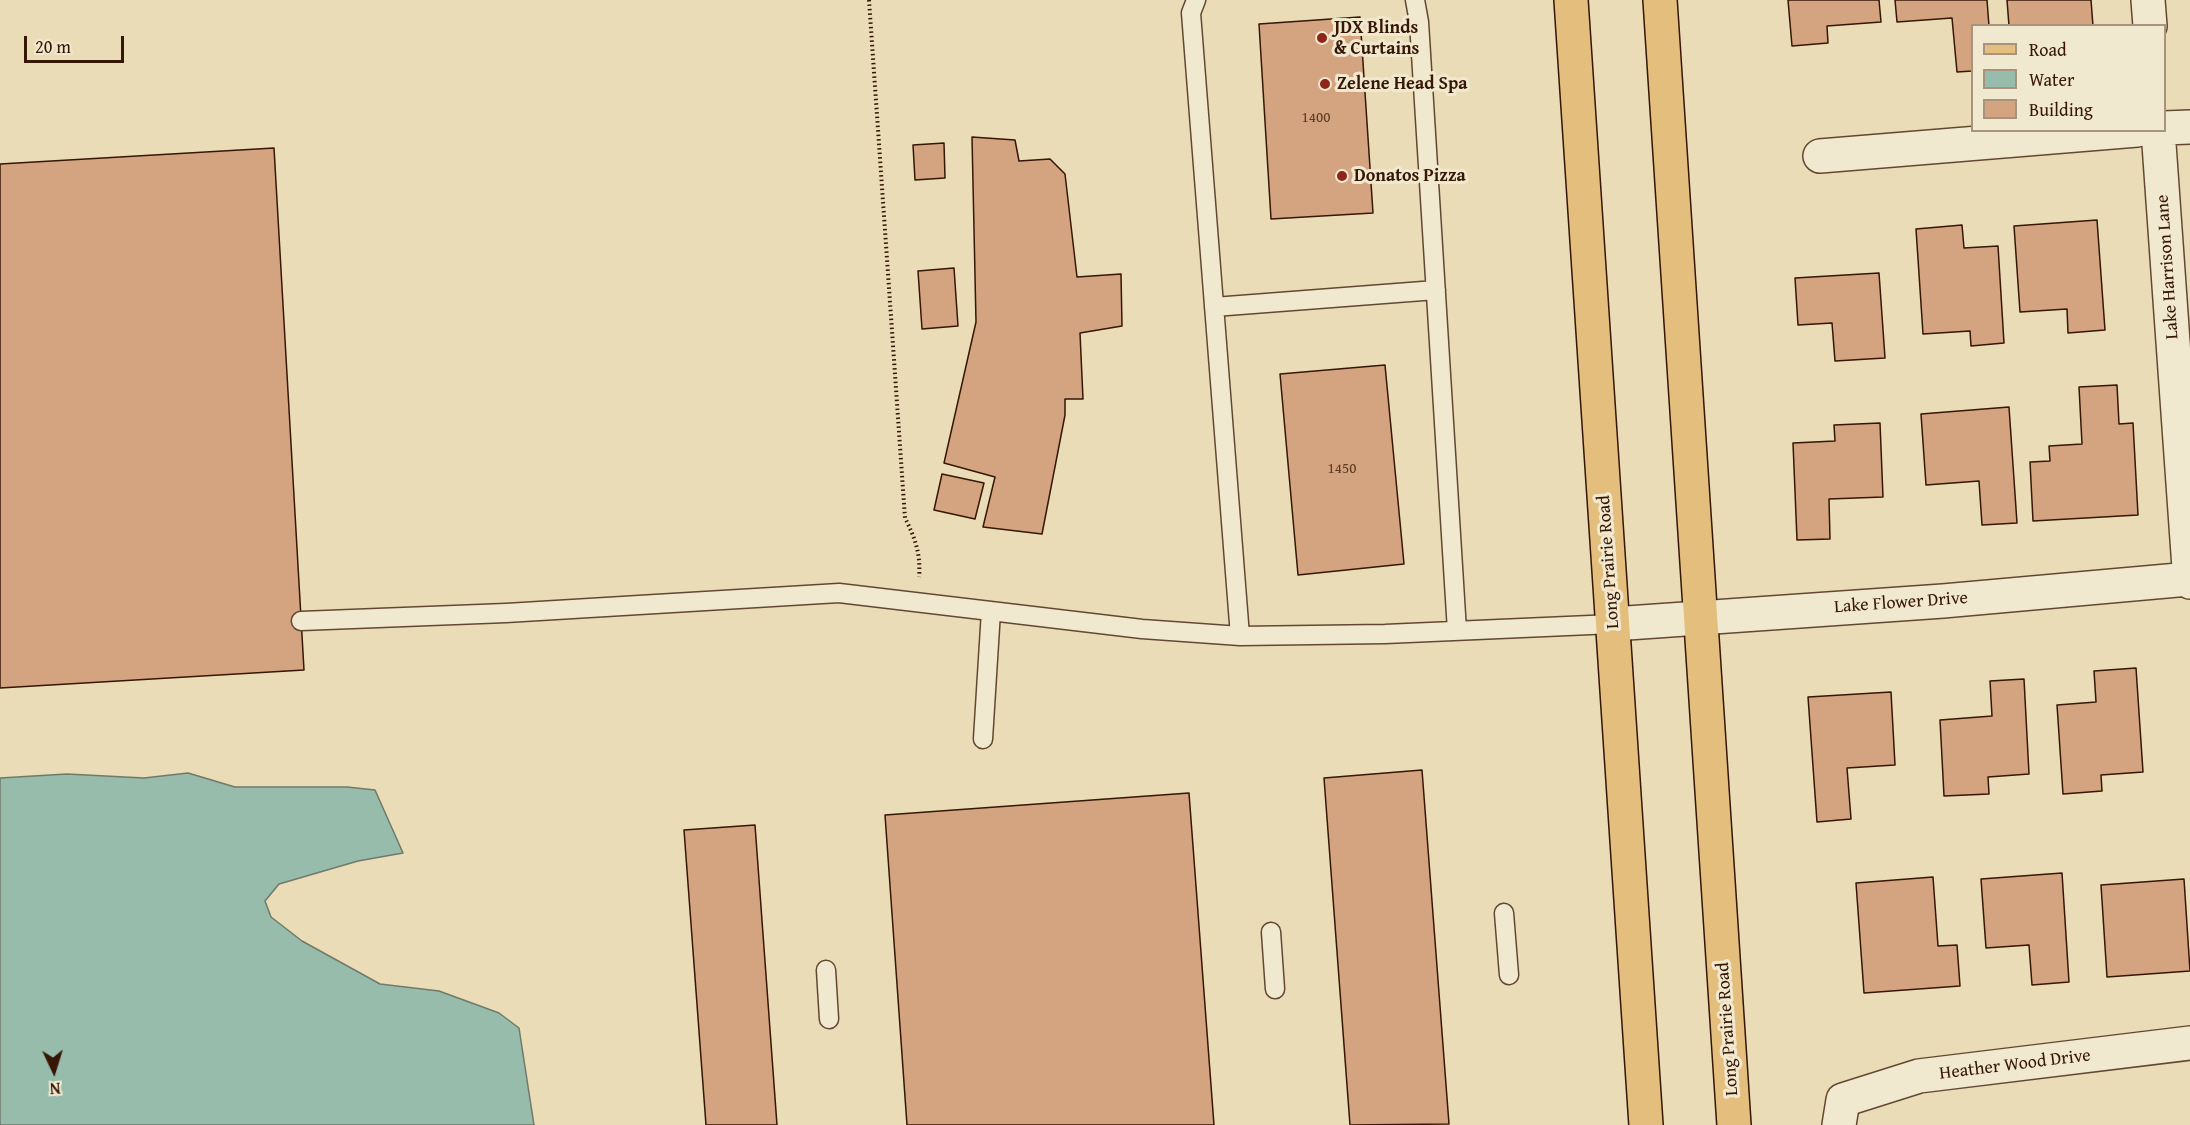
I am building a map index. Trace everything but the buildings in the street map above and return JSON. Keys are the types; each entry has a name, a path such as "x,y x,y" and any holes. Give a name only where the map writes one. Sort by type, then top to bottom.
{"main road":[{"name":"Long Prairie Road","path":"1571,0 1646,1125"},
{"name":"Long Prairie Road","path":"1660,0 1734,1125"}],"street":[{"path":"2148,0 2150,24"},
{"path":"2166,128 2190,127"},
{"path":"1820,156 2113,132"},
{"name":"Lake Harrison Lane","path":"2158,132 2190,580"},
{"name":"Lake Flower Drive","path":"1613,624 1943,601 2190,580"},
{"name":"Heather Wood Drive","path":"1841,1112 1919,1076 2190,1043"}],"lane":[{"path":"1196,0 1191,14 1240,636"},
{"path":"1415,0 1419,22 1457,631"},
{"path":"1214,307 1436,290"},
{"path":"302,621 506,613 839,593 1142,629 1240,636 1457,631 1613,624"},
{"path":"983,740 991,611"},
{"path":"1504,914 1509,975"},
{"path":"1271,932 1275,989"},
{"path":"826,970 829,1019"}],"path":[{"path":"869,0 905,518 916,540 921,560 916,602"}],"water":[{"path":"188,773 235,787 347,787 375,790 403,853 358,861 279,884 265,901 271,917 302,941 380,984 439,991 499,1013 519,1028 534,1125 0,1125 0,778 67,774 144,778"}],"place":[{"name":"JDX Blinds & Curtains","path":"1322,38"},
{"name":"Zelene Head Spa","path":"1325,84"},
{"name":"Donatos Pizza","path":"1342,176"}]}
